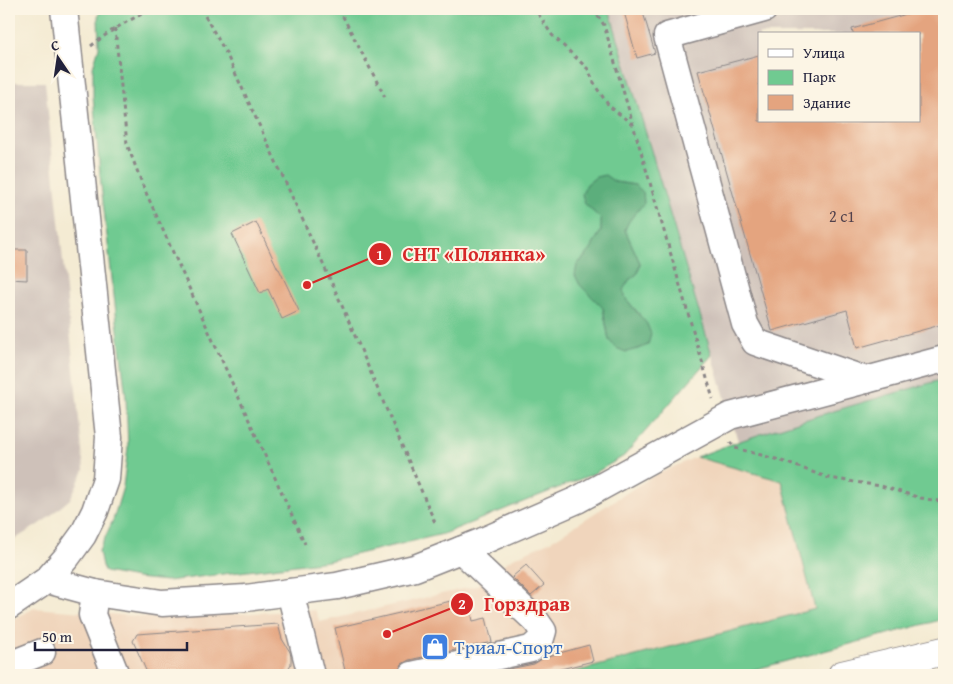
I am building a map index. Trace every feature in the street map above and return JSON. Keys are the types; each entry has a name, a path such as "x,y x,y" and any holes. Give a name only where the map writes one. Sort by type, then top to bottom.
{"highway":[{"path":"842,675 944,651"}],"street":[{"path":"9,606 47,580 67,557 95,511 106,479 109,437 64,9"},
{"path":"764,9 667,36 745,324 755,342 866,380"},
{"path":"47,580 95,593 162,603 246,598 337,586 415,568 577,500 730,416 944,359"},
{"path":"412,675 531,649 540,641 543,631 536,621 461,550"},
{"path":"290,592 311,675"},
{"path":"95,593 92,615 116,675"},
{"path":"9,666 42,652"}],"path":[{"path":"70,62 115,28 153,9"},
{"path":"201,9 226,53 340,301 436,525"},
{"path":"339,9 384,97"},
{"path":"532,9 538,12 552,35 588,69 596,87 609,106 633,125"},
{"path":"115,28 127,144 143,186 305,544"}],"shaded area":[{"path":"609,9 944,9 944,379 738,441"},
{"path":"9,82 45,82 84,470 70,499 44,521 9,543"},
{"path":"696,457 782,481 815,609 563,675 9,675 9,622 34,608 159,618 315,610 320,622 476,586 511,559 551,541 653,476"}],"green space":[{"path":"101,9 609,9 712,355 624,456 593,474 443,534 328,561 167,581 105,572 99,551 113,520 123,487 128,447 126,398 101,185 93,96 93,67 99,47 98,17","holes":["615,182 635,185 636,213 628,220 625,230 640,263 638,273 629,280 622,290 626,299 640,315 609,340 603,308 580,285 577,265 591,250 601,231 602,219 585,204"]},
{"path":"605,175 615,182 635,185 643,192 644,203 625,230 640,263 638,273 629,280 623,290 626,299 647,324 651,334 648,345 626,352 616,348 609,340 603,308 580,285 575,275 577,265 591,250 601,231 601,219 585,204 582,194 587,184 596,177"},
{"path":"944,379 944,619 734,675 563,675 815,609 782,481 696,457 788,425"}],"building":[{"path":"642,9 655,53 637,58 624,12"},
{"path":"925,9 944,9 944,324 857,348 847,310 772,331 698,71 758,55 758,122 920,122 920,32 853,32 852,29"},
{"path":"256,222 299,311 282,319 268,289 260,293 232,234"},
{"path":"9,250 27,250 27,280 9,279"},
{"path":"526,565 544,585 531,596 512,577"},
{"path":"468,597 473,621 486,618 492,642 409,660 402,664 398,672 382,675 346,675 335,628"},
{"path":"278,624 282,639 291,657 291,664 285,675 148,675 133,641 137,634"},
{"path":"589,645 593,661 537,675 496,675 495,672 534,664 545,657"}],"place":[{"name":"СНТ «Полянка»","path":"307,285"},
{"name":"Горздрав","path":"387,634"},
{"name":"Триал-Спорт","path":"435,647"}]}
